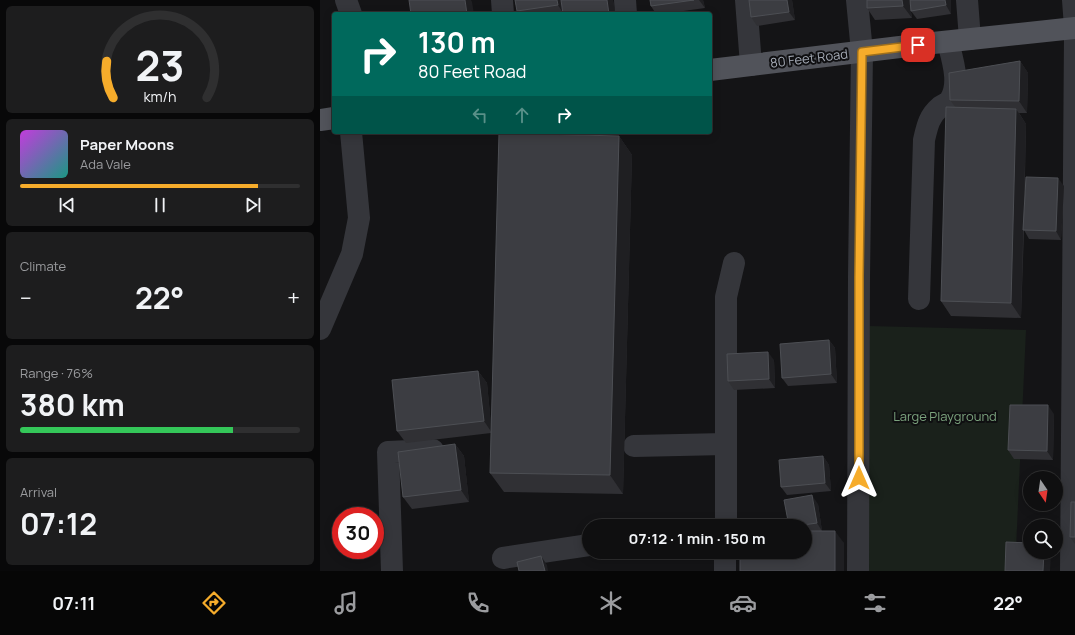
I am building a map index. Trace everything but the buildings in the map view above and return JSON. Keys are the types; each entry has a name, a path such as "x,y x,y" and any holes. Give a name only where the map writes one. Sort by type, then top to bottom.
{"main road":[{"name":"80 Feet Road","path":"712,70 1075,28"},
{"path":"320,120 332,118"}],"street":[{"path":"346,0 350,12"},
{"path":"502,0 503,12"},
{"path":"625,0 626,12"},
{"path":"746,0 751,65"},
{"path":"857,0 862,52 859,277 858,571"},
{"path":"967,0 970,39"},
{"path":"1073,0 1075,28"},
{"path":"1071,571 1075,35"},
{"path":"918,299 924,140 928,121 939,108 950,100 953,91 955,73 948,42"},
{"path":"320,329 352,254 359,218 351,134"},
{"path":"722,519 726,444 726,297 734,263"},
{"path":"634,446 726,444"},
{"path":"392,571 388,452 446,449"},
{"path":"503,558 582,546"},
{"path":"725,571 726,559"}],"green space":[{"name":"Large Playground","path":"869,326 1026,330 1015,571 869,571"}],"route":[{"path":"859,478 859,277 862,52 918,45"}]}
